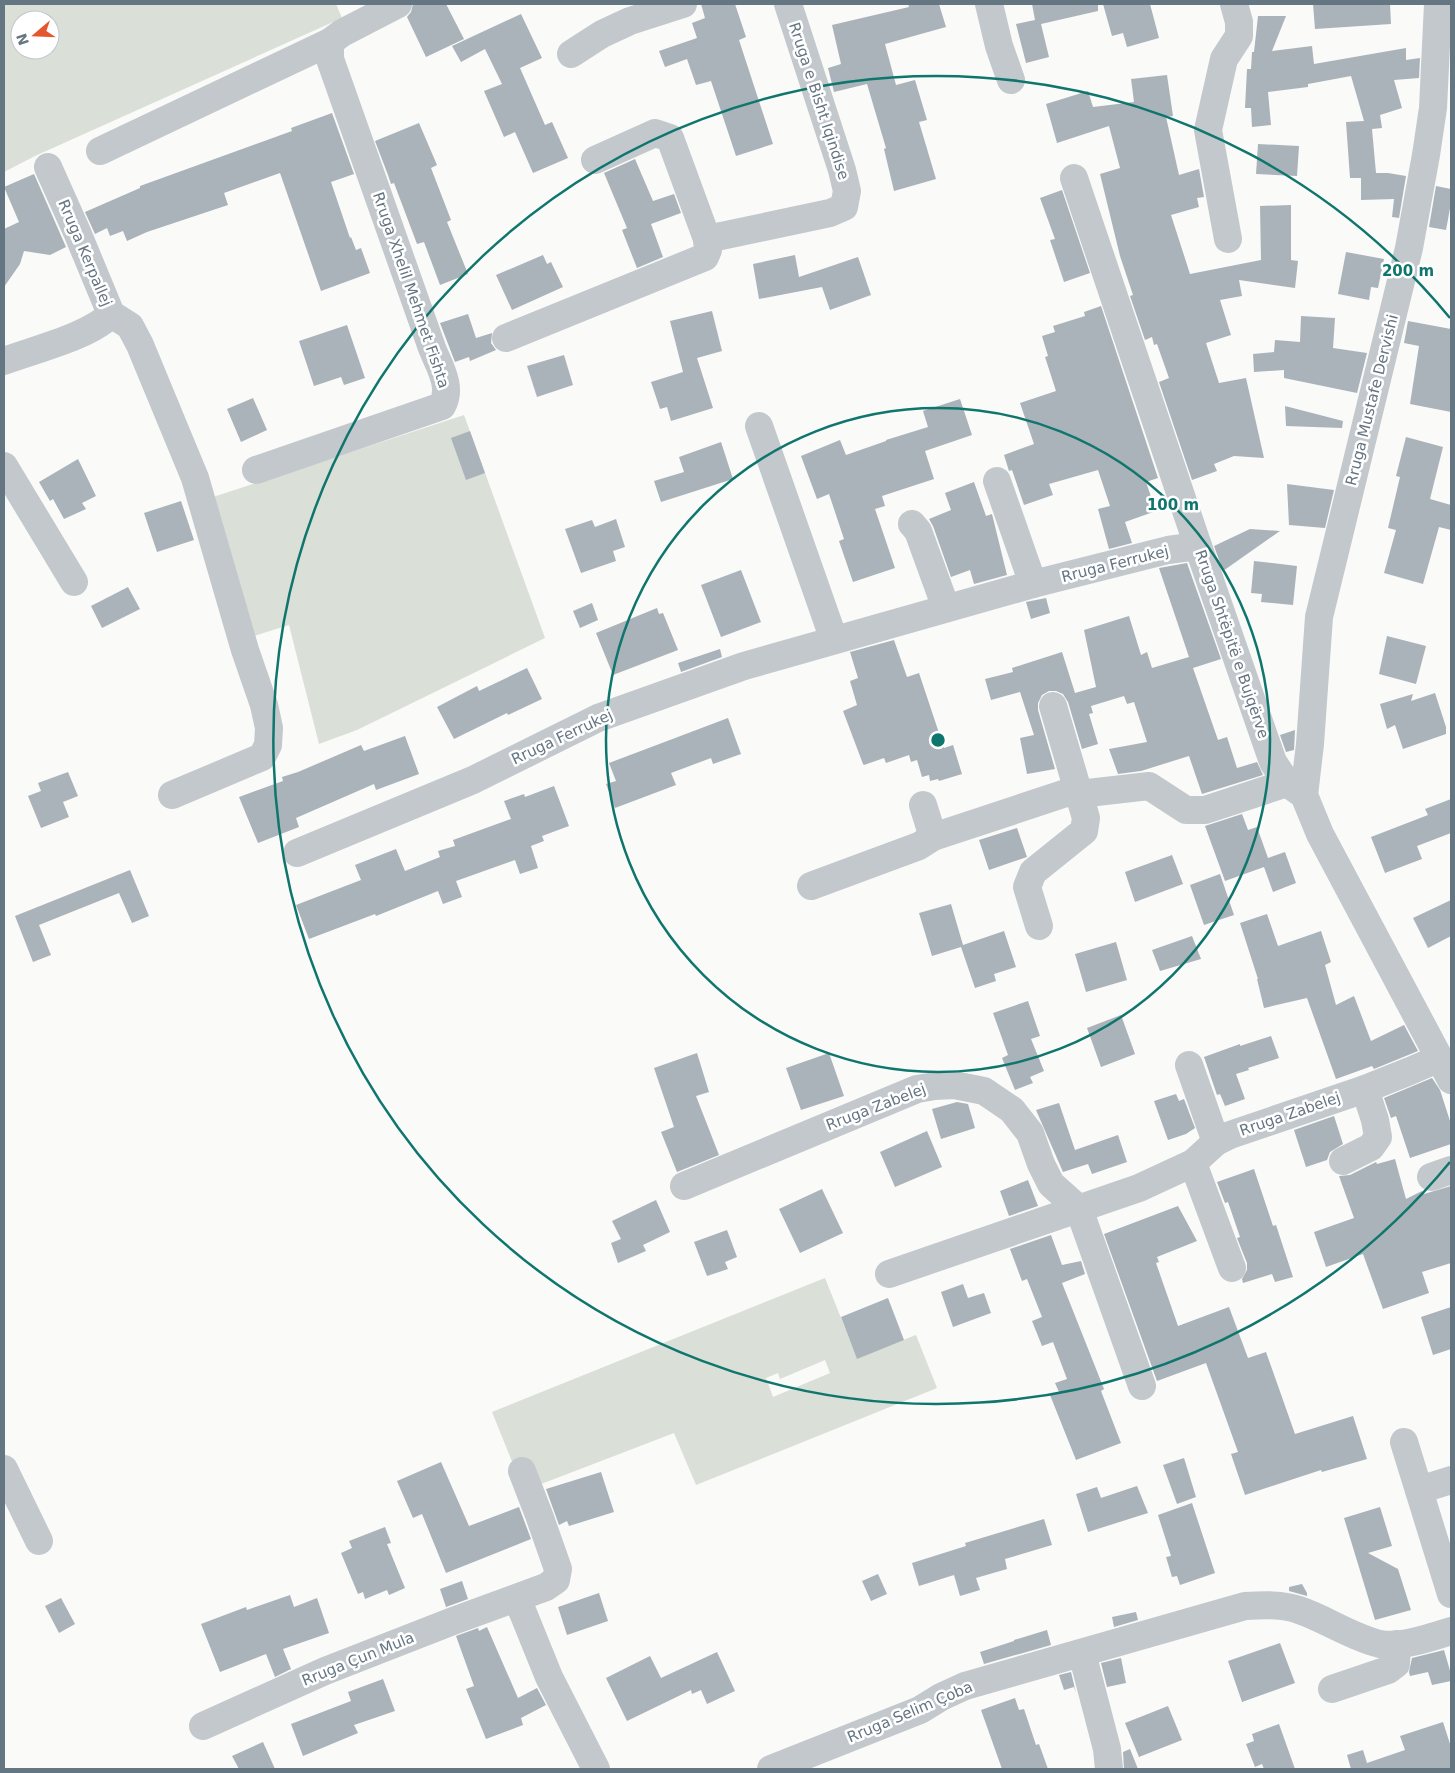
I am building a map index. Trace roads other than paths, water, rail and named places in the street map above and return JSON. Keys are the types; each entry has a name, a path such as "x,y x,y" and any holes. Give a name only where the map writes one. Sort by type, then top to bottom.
{"street":[{"path":"100,151 330,42 342,33 398,4"},
{"path":"571,54 602,34 683,4"},
{"name":"Rruga e Bisht Iqindise","path":"708,239 830,213 844,207 847,192 842,170 788,4"},
{"path":"989,4 999,46 1011,80"},
{"path":"1228,238 1208,130 1224,60 1239,36 1239,22 1234,4"},
{"name":"Rruga Mustafe Dervishi","path":"1296,789 1310,744 1319,617 1409,248 1426,155 1433,108 1438,4"},
{"name":"Rruga Xhelil Mehmet Fishta","path":"256,470 442,406 447,397 447,386 330,59 330,42"},
{"path":"506,338 705,257 708,250 708,239 670,138 655,133 595,160"},
{"name":"Rruga Kerpallej","path":"4,361 84,333 104,322 111,314 78,232 48,167"},
{"name":"Rruga Shtëpitë e Bujqërve","path":"1074,178 1273,762 1296,789 1446,1069"},
{"path":"111,314 130,326 140,344 194,478 245,650 264,705 269,728 268,745 262,757 172,795"},
{"path":"759,426 834,640"},
{"path":"4,466 74,582"},
{"path":"997,481 1033,584"},
{"path":"912,524 920,536 946,608"},
{"name":"Rruga Ferrukej","path":"297,853 473,780 598,718 744,666 1033,584 1168,550 1198,546"},
{"path":"1039,926 1028,888 1033,872 1084,830 1086,818 1053,706"},
{"path":"811,886 919,846 933,837 1066,793 1079,794 1149,786 1186,810 1204,810 1296,789"},
{"path":"923,805 933,837"},
{"path":"1189,1065 1216,1142"},
{"name":"Rruga Zabelej","path":"889,1274 1138,1188 1193,1164 1216,1142 1251,1127 1365,1089 1417,1068 1446,1069"},
{"name":"Rruga Zabelej","path":"684,1186 918,1089 935,1086 954,1086 984,1091 1012,1110 1030,1133 1041,1164 1051,1184 1079,1208 1142,1386"},
{"path":"1342,1161 1371,1147 1378,1136 1365,1089"},
{"path":"1193,1164 1232,1268"},
{"path":"1404,1442 1451,1594"},
{"path":"4,1469 39,1542"},
{"name":"Rruga Çun Mula","path":"203,1726 324,1671 546,1588 556,1580 558,1569 540,1515 522,1471"},
{"path":"1419,1490 1451,1480"},
{"path":"517,1598 549,1677 596,1769"},
{"name":"Rruga Selim Çoba","path":"771,1769 920,1710 941,1697 965,1686 1245,1606 1268,1604 1298,1609 1381,1644 1397,1644 1451,1631"},
{"path":"1332,1689 1388,1670 1396,1664 1397,1644"},
{"path":"1082,1653 1107,1749 1109,1769"}]}
